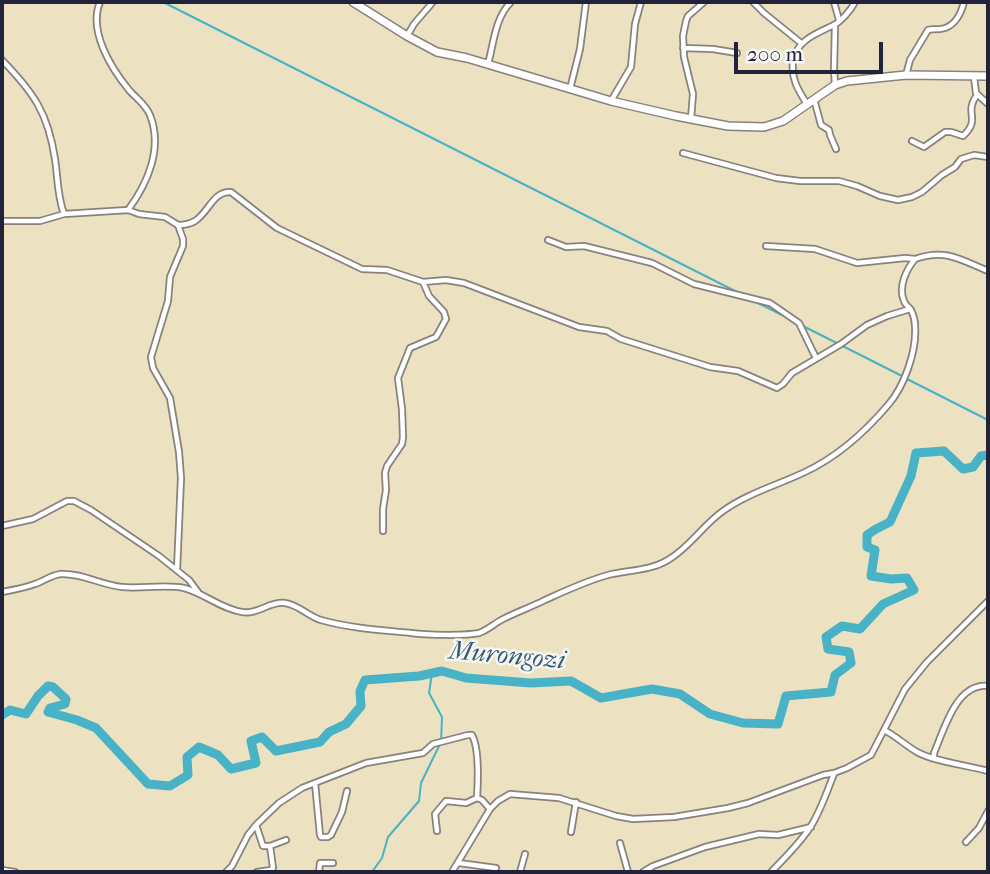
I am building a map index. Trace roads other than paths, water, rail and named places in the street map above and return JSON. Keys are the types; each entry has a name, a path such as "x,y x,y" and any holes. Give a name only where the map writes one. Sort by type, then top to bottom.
{"street":[{"path":"100,2 96,16 104,50 123,81 146,108 153,126 152,169 128,210"},
{"path":"353,2 437,52 467,58 611,101 728,126 764,127 783,121 835,85 852,80 906,75 988,76"},
{"path":"407,36 433,2"},
{"path":"488,65 498,23 511,2"},
{"path":"570,89 580,49 586,2"},
{"path":"611,101 631,67 635,24 641,2"},
{"path":"691,119 693,94 683,48 685,21 704,2"},
{"path":"753,2 801,43"},
{"path":"834,2 839,20"},
{"path":"836,149 830,130 821,125 810,101 795,85 794,56 801,43 835,25 855,2"},
{"path":"906,75 910,60 929,28 944,28 953,23 961,13 964,2"},
{"path":"835,25 835,85"},
{"path":"683,48 737,53"},
{"path":"2,60 25,85 44,114 52,139 58,195 64,214"},
{"path":"974,77 977,95 988,104"},
{"path":"912,141 924,147 945,132 963,136 972,126 971,108 977,95"},
{"path":"683,153 776,178 839,181 898,200 922,192 961,159 974,155 988,157"},
{"path":"178,225 194,222 218,195 226,191 232,192 277,228 350,264 367,270 387,270 422,282 446,280 464,283 579,327 607,331 621,339 710,367 738,371 777,388 792,373 867,325 910,309"},
{"path":"2,221 40,221 64,214 128,210 139,214 165,216 178,225 183,246 170,277 168,301 150,357 153,368 170,398 179,452 181,478 177,570"},
{"path":"548,240 566,247 584,246 647,262 694,284 770,303 799,323 816,358"},
{"path":"766,246 815,249 857,263 934,255 953,256 988,271"},
{"path":"2,592 25,588 53,575 65,574 122,587 175,587 198,593 243,613 281,603 291,604 324,621 355,626 414,634 474,634 484,631 581,584 607,575 653,568 680,552 722,512 748,496 825,462 863,432 890,403 902,384 915,345 915,327 902,291 906,274 915,259"},
{"path":"383,531 385,473 402,444 403,437 398,378 410,348 436,337 446,319 444,312 429,296 422,282"},
{"path":"2,526 33,519 67,501 74,501 120,528 177,570 189,580 198,593"},
{"path":"455,871 490,809 498,800 510,794 559,798 633,819 674,817 748,803 859,762 872,755 899,699 912,680 988,601"},
{"path":"934,758 956,705 972,690 982,685 988,686"},
{"path":"884,730 897,736 916,752 988,771"},
{"path":"226,872 256,825 285,799 302,788 366,763 423,753 433,744 472,735 476,745 479,780 477,798"},
{"path":"771,872 811,827 834,773"},
{"path":"315,783 321,837 331,835 342,812 347,790"},
{"path":"436,831 435,814 446,801 466,803 477,798 490,809"},
{"path":"571,832 576,802"},
{"path":"966,842 979,828 988,811"},
{"path":"256,825 263,846 286,839"},
{"path":"643,872 705,847 759,834 778,835 811,827"},
{"path":"620,843 628,872"},
{"path":"257,872 273,868 270,846"},
{"path":"520,872 525,854"},
{"path":"319,872 320,863 333,863"},
{"path":"459,863 496,869"},
{"path":"2,870 15,872"}],"waterway":[{"path":"163,2 737,292"},
{"path":"754,301 790,319"},
{"path":"801,325 902,376"},
{"path":"907,379 988,420"},
{"name":"Murongozi","path":"2,715 10,710 26,714 38,696 48,686 53,687 66,699 65,704 50,708 48,712 96,728 148,784 170,786 188,775 187,757 199,747 218,755 231,769 256,763 251,741 262,737 276,751 320,742 329,732 346,724 361,706 360,691 365,680 419,676 442,671 466,678 531,683 571,681 601,698 652,689 680,694 710,714 743,723 778,724 786,696 831,692 835,675 851,663 849,652 828,649 826,637 842,626 860,629 883,604 914,590 907,578 871,576 875,550 867,547 867,535 890,522 911,476 916,453 944,451 963,469 973,467 981,456 988,455"},
{"path":"372,872 382,858 388,837 419,801 421,783 441,742 442,717 429,693 432,673"}]}
